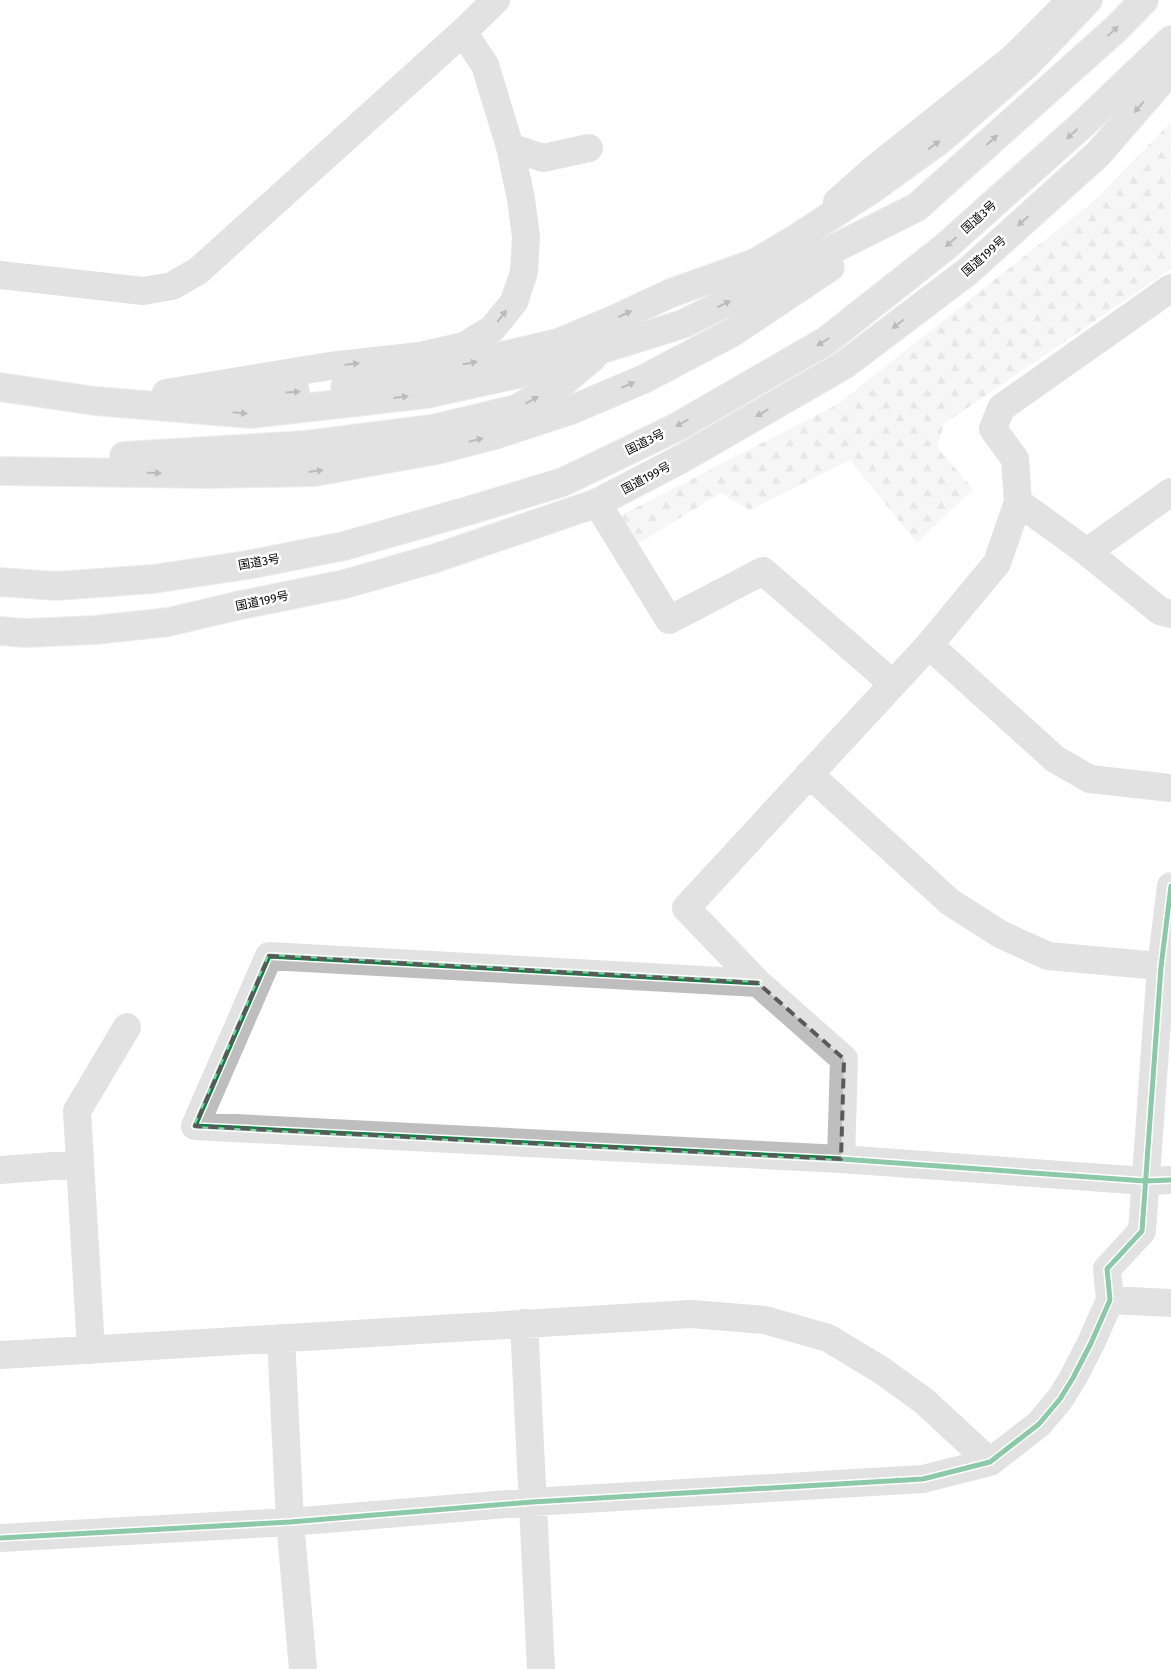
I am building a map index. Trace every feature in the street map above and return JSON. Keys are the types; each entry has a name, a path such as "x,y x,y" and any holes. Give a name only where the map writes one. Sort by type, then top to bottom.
{"main road":[{"path":"0,275 143,291 172,286 198,272 496,0"},
{"path":"797,238 874,169 1012,59 1070,0"},
{"path":"0,464 306,445 432,429 516,409 562,383 606,347 679,308 755,263 872,189 940,140 1026,65 1088,0"},
{"path":"0,471 208,474 314,472 436,450 495,435 571,410 608,395 644,379 733,332 917,207 1118,27 1144,0"},
{"path":"166,393 330,366 420,356 464,346 492,329 514,302 524,272 526,237 521,199 510,148 485,65 463,32"},
{"name":"国道3号","path":"0,582 56,586 153,579 247,565 344,546 563,482 675,428 826,341 945,247 1084,124 1171,40"},
{"name":"国道199号","path":"0,632 26,633 95,630 169,622 345,584 436,558 597,504 683,458 844,365 967,272 1098,154 1171,70"},
{"path":"510,148 543,158 589,148"},
{"path":"0,386 95,401 251,414 426,394 532,371 683,324 917,207"},
{"path":"0,379 128,388 166,393 258,394 338,388 476,362 558,343 670,293 755,263"},
{"path":"841,1159 844,1059 758,983 686,908 929,645 997,563 1018,502 1015,459 994,430 1001,408 1171,288"},
{"path":"1087,552 1171,492"},
{"path":"1018,502 1087,552 1160,611 1171,614"},
{"path":"597,504 669,620 764,570 892,683"},
{"path":"929,645 1055,759 1090,779 1171,788"},
{"path":"809,774 950,902 1000,934 1048,956 1166,967"},
{"path":"0,1538 290,1522 532,1502 922,1479 990,1462 1039,1424 1060,1399 1073,1378 1110,1300 1107,1269 1142,1231 1158,1181 1171,886"},
{"path":"758,983 269,956 195,1126 841,1159 1158,1181"},
{"path":"91,1350 77,1111 127,1027"},
{"path":"0,1170 80,1164"},
{"path":"1110,1300 1171,1303"},
{"path":"0,1355 692,1314 765,1320 828,1338 881,1370 924,1401 990,1462"},
{"path":"524,1324 541,1669"},
{"path":"281,1338 290,1522 303,1669"}],"highlighted area":[{"path":"269,956 758,983 844,1059 841,1159 195,1126"}],"green space":[{"path":"1171,122 1171,269 944,424 937,447 973,489 917,543 850,460 750,510 721,493 618,556 598,527 838,404 1094,201"}],"cycle path":[{"path":"0,1538 290,1522 532,1502 923,1479 990,1462 1039,1424 1060,1399 1091,1343 1110,1300 1107,1269 1142,1231 1161,967 1171,886"},
{"path":"758,983 269,956 195,1126 841,1159 1145,1181 1171,1180"}]}
